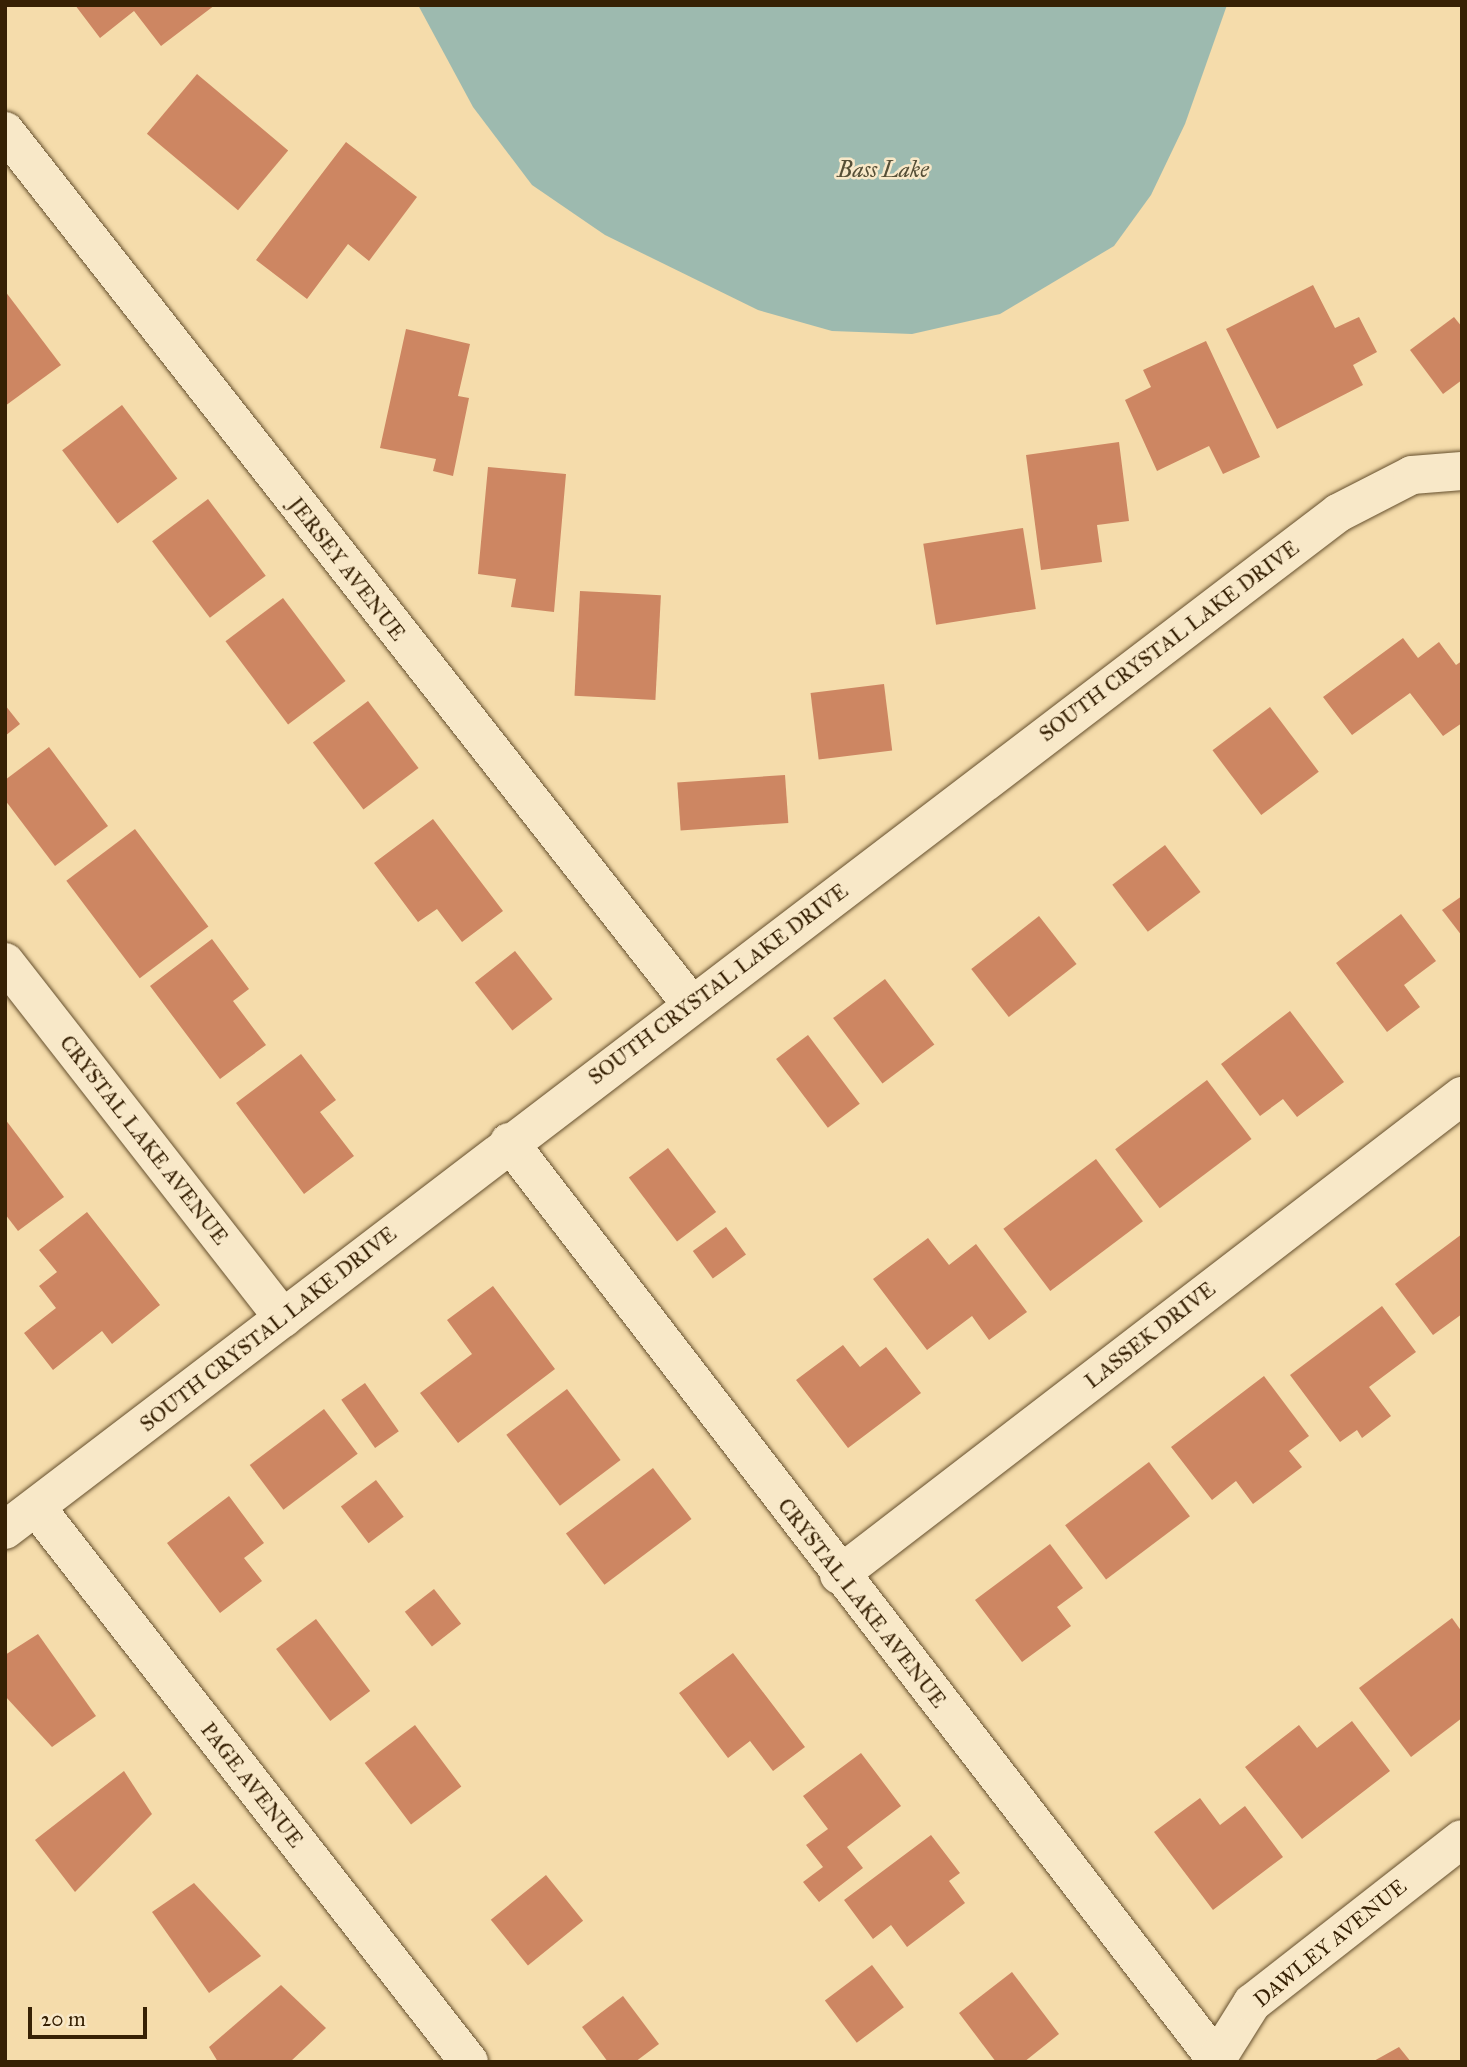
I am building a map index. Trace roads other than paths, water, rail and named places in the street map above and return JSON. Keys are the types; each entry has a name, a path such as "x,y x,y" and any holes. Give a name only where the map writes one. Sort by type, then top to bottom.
{"street":[{"name":"JERSEY AVENUE","path":"5,131 691,1004"},
{"name":"SOUTH CRYSTAL LAKE DRIVE","path":"5,1530 509,1142 1338,513 1412,475 1457,465"},
{"name":"CRYSTAL LAKE AVENUE","path":"5,962 283,1318"},
{"name":"LASSEK DRIVE","path":"839,1575 1462,1096"},
{"name":"CRYSTAL LAKE AVENUE","path":"509,1142 839,1575 1216,2061"},
{"name":"PAGE AVENUE","path":"36,1507 469,2062"},
{"name":"DAWLEY AVENUE","path":"1216,2061 1252,2003 1462,1839"}],"water":[{"name":"Bass Lake","path":"418,5 1227,5 1185,124 1151,195 1114,246 1000,314 912,334 832,331 758,310 605,235 532,185 473,107"}]}
